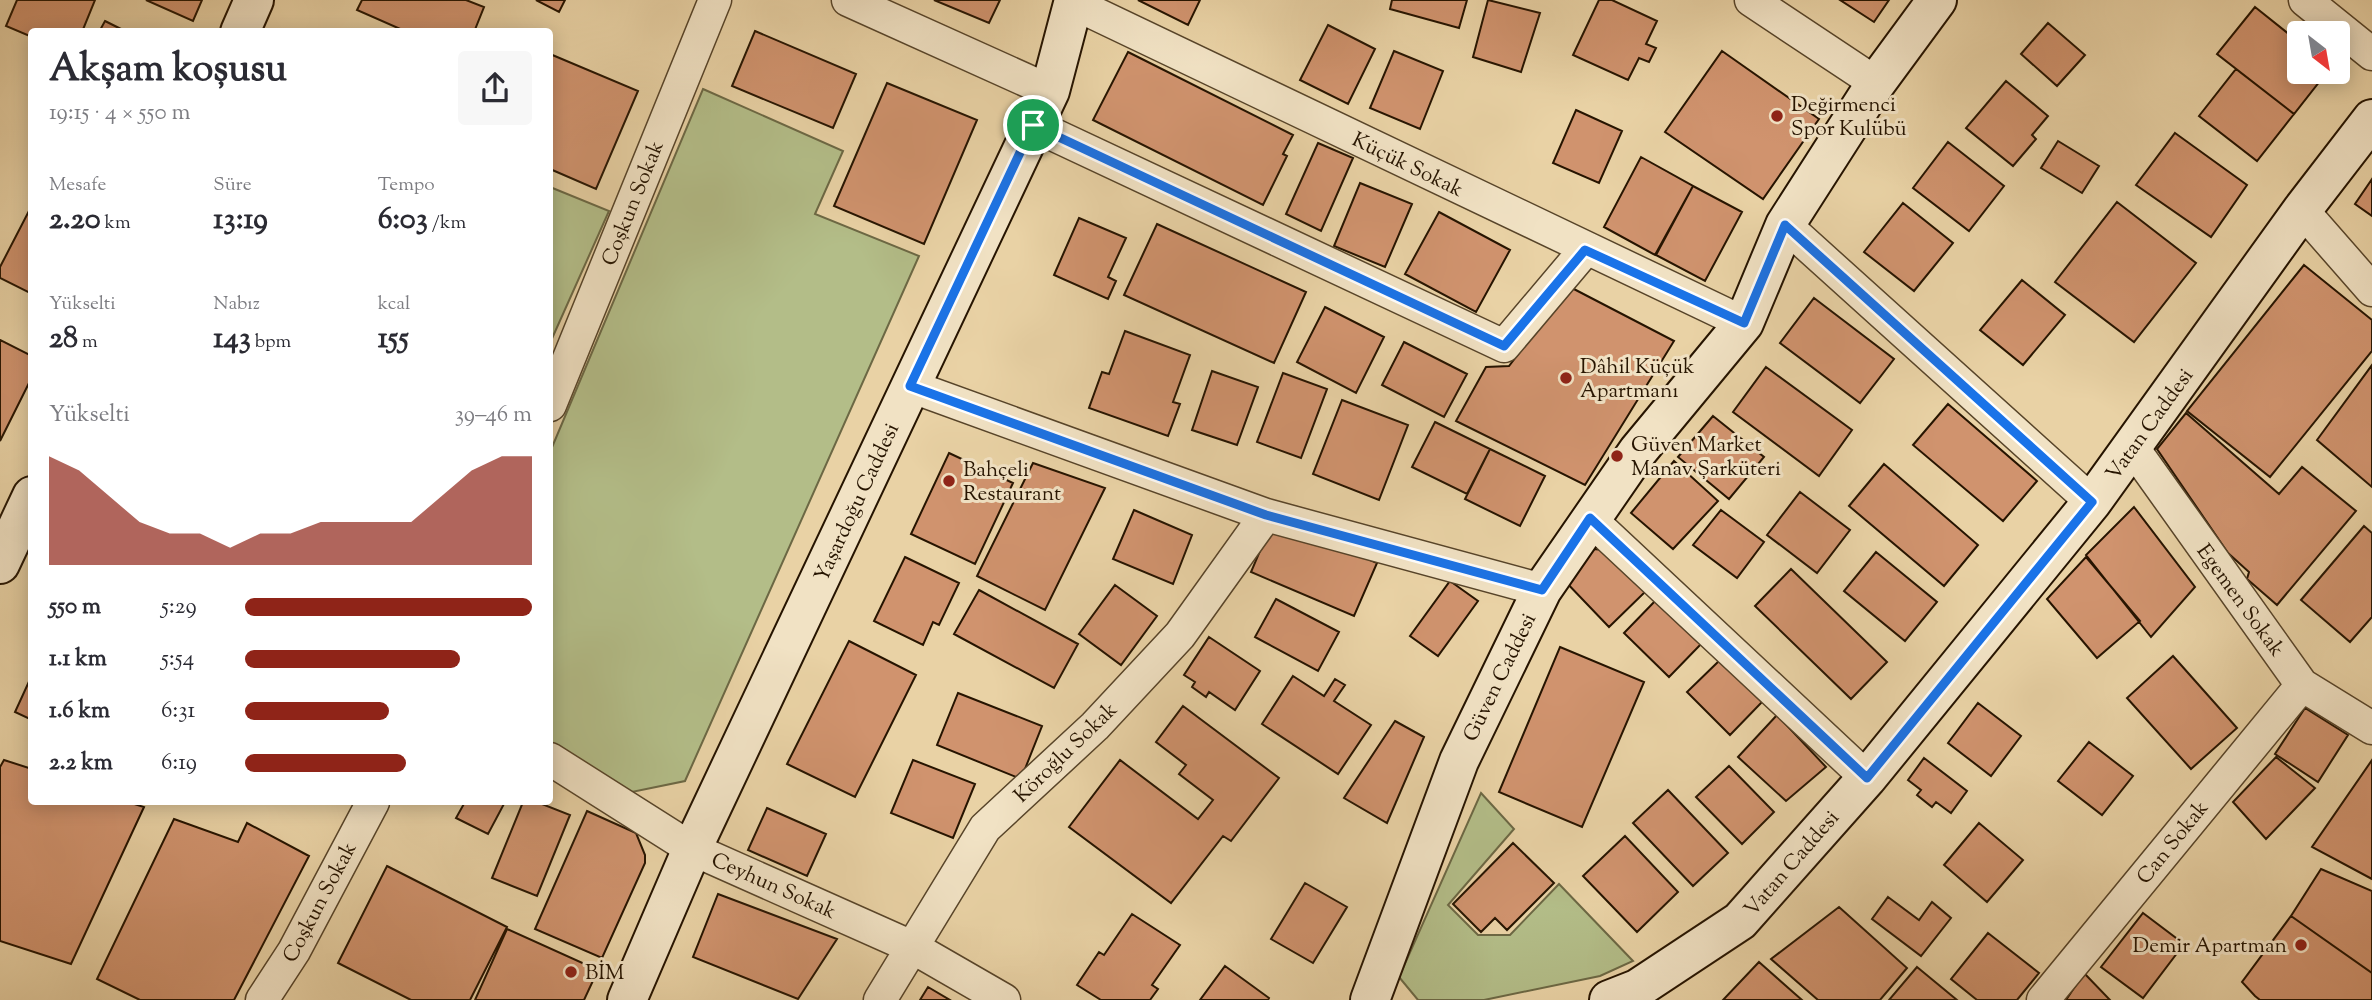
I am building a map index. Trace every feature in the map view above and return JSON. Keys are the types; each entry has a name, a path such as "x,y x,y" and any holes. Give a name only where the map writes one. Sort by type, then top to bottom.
{"street":[{"path":"242,28 254,0"},
{"name":"Coşkun Sokak","path":"553,398 715,0"},
{"path":"848,0 1049,91"},
{"path":"1751,0 1876,83"},
{"name":"Güven Caddesi","path":"1370,1000 1459,761 1542,590 1638,451 1744,323 1785,225 1876,83 1937,0"},
{"path":"2305,0 2372,54"},
{"name":"Yaşardoğu Caddesi","path":"627,1000 692,849 1049,91 1074,2"},
{"name":"Küçük Sokak","path":"1074,2 1585,250 1744,323"},
{"name":"Vatan Caddesi","path":"1609,1000 1637,989 1741,921 1867,778 2092,502 2302,210 2372,119"},
{"path":"1033,125 1504,346 1585,250"},
{"path":"2302,210 2372,290"},
{"path":"1785,225 2092,502"},
{"path":"910,386 1266,515 1542,590"},
{"name":"Egemen Sokak","path":"2133,448 2302,685 2372,728"},
{"path":"3,546 28,503"},
{"name":"Köroğlu Sokak","path":"880,1000 985,828 1096,726 1180,635 1266,515"},
{"path":"1590,518 1867,778"},
{"name":"Can Sokak","path":"2043,1000 2302,685"},
{"name":"Ceyhun Sokak","path":"553,762 692,849 912,947 1004,1000"},
{"name":"Coşkun Sokak","path":"262,1000 294,951 371,805"}],"green space":[{"path":"703,89 843,151 815,214 919,256 685,781 627,793 553,743 553,445"},
{"path":"553,188 609,211 553,336"},
{"path":"1481,793 1514,829 1448,905 1478,935 1510,935 1559,884 1633,961 1600,976 1484,1000 1418,1000 1399,977"}],"building":[{"path":"17,0 95,0 84,28 28,28 28,35 6,26"},
{"path":"146,0 202,0 193,21"},
{"path":"362,0 466,0 484,7 476,28 398,28 357,10"},
{"path":"536,0 565,0 559,12"},
{"path":"934,0 1000,0 989,23"},
{"path":"1138,0 1200,0 1188,25"},
{"path":"1392,0 1467,0 1459,28 1390,9"},
{"path":"1488,0 1540,13 1521,72 1473,57"},
{"path":"1599,0 1612,0 1657,21 1646,44 1656,48 1649,62 1639,58 1628,80 1573,55"},
{"path":"1840,0 1889,0 1874,22"},
{"path":"2255,7 2287,33 2287,84 2318,84 2294,114 2217,54"},
{"path":"105,21 119,28 101,28"},
{"path":"2048,23 2085,55 2057,86 2021,54"},
{"path":"1328,25 1375,49 1348,104 1300,80"},
{"path":"755,31 856,74 833,128 732,86"},
{"path":"1394,51 1443,71 1420,129 1370,108"},
{"path":"1722,51 1819,119 1763,199 1665,132"},
{"path":"1128,52 1293,135 1283,154 1287,156 1263,205 1093,120"},
{"path":"553,55 638,91 596,189 553,170"},
{"path":"2236,69 2294,114 2257,161 2199,116"},
{"path":"2006,81 2048,116 2032,135 2036,139 2013,166 1966,128"},
{"path":"887,83 977,120 924,244 834,206"},
{"path":"1576,110 1622,131 1599,183 1553,163"},
{"path":"2175,133 2247,185 2211,237 2136,185"},
{"path":"2058,141 2099,166 2082,193 2041,168"},
{"path":"1948,142 2004,186 1969,231 1913,188"},
{"path":"1318,143 1353,158 1321,231 1286,214"},
{"path":"1641,157 1693,186 1655,255 1604,227"},
{"path":"2372,179 2372,216 2355,204"},
{"path":"1360,183 1412,204 1385,267 1334,246"},
{"path":"1693,186 1742,212 1705,281 1656,255"},
{"path":"2117,202 2196,263 2134,342 2055,282"},
{"path":"1903,203 1953,243 1914,291 1864,252"},
{"path":"1439,212 1510,250 1476,312 1405,274"},
{"path":"28,213 28,292 0,278 0,267"},
{"path":"1079,218 1126,238 1108,277 1116,281 1108,299 1054,275"},
{"path":"1157,224 1306,292 1274,363 1124,295"},
{"path":"2304,265 2372,320 2372,351 2270,477 2187,411"},
{"path":"2022,280 2065,315 2023,365 1980,330"},
{"name":"Dâhil Küçük Apartmanı","path":"1570,287 1674,341 1585,485 1456,421 1486,367 1509,366"},
{"path":"1814,298 1894,359 1860,403 1780,343"},
{"path":"1325,307 1384,337 1356,393 1297,362"},
{"path":"1125,331 1190,355 1173,402 1180,404 1168,436 1089,408 1102,372 1109,374"},
{"path":"0,340 28,354 28,385 0,441"},
{"path":"1404,342 1467,374 1444,417 1382,385"},
{"path":"2372,365 2372,487 2317,440"},
{"path":"1766,367 1852,430 1819,476 1733,412"},
{"path":"1212,371 1258,387 1237,445 1192,430"},
{"path":"1283,373 1327,389 1301,458 1257,442"},
{"path":"1342,400 1408,425 1379,500 1313,474"},
{"path":"1948,404 2037,481 2003,521 1913,445"},
{"path":"2186,413 2279,494 2302,467 2356,511 2277,605 2247,579 2249,572 2228,553 2157,449"},
{"path":"1713,416 1764,457 1729,499 1678,457"},
{"path":"1435,422 1490,449 1467,494 1412,467"},
{"path":"1490,449 1545,476 1520,526 1465,499"},
{"path":"949,453 1013,483 975,564 911,534"},
{"path":"1674,461 1718,501 1673,549 1631,513"},
{"path":"1033,463 1105,488 1045,610 977,576"},
{"path":"1884,464 1978,545 1944,586 1849,506"},
{"path":"1800,492 1850,530 1817,573 1767,535"},
{"path":"2134,507 2195,587 2151,637 2086,555"},
{"path":"1134,510 1192,535 1173,584 1113,559"},
{"path":"1721,510 1764,542 1737,578 1693,545"},
{"path":"1274,518 1377,563 1354,616 1251,572"},
{"path":"2364,526 2372,533 2372,617 2350,642 2301,600"},
{"path":"1591,549 1608,550 1647,590 1609,627 1562,578"},
{"path":"1876,552 1937,602 1905,641 1844,591"},
{"path":"905,557 959,583 939,625 933,622 923,645 874,621"},
{"path":"2086,557 2140,621 2097,658 2047,599"},
{"path":"1791,569 1887,662 1851,699 1755,606"},
{"path":"1450,581 1478,601 1438,656 1410,636"},
{"path":"1115,585 1157,616 1121,665 1079,634"},
{"path":"979,590 1078,644 1054,688 954,634"},
{"path":"1658,598 1703,642 1669,677 1624,633"},
{"path":"1276,599 1339,632 1318,671 1255,637"},
{"path":"1209,637 1260,671 1235,710 1209,692 1206,697 1192,687 1195,682 1184,675"},
{"path":"849,641 916,675 855,797 787,764"},
{"path":"1560,647 1644,682 1582,827 1499,792"},
{"path":"2173,656 2237,728 2191,769 2127,698"},
{"path":"1720,660 1762,702 1730,735 1687,692"},
{"path":"1293,676 1324,696 1335,679 1345,685 1334,701 1371,725 1338,774 1262,724"},
{"path":"28,684 28,718 15,712"},
{"path":"958,693 1042,726 1021,779 937,745"},
{"path":"1978,703 2021,736 1991,776 1948,743"},
{"path":"1183,706 1279,778 1231,841 1223,836 1171,903 1069,827 1120,760 1198,819 1213,800 1179,774 1186,765 1156,742"},
{"path":"2305,708 2348,735 2318,782 2275,754"},
{"path":"1777,715 1826,767 1786,801 1738,757"},
{"path":"1395,721 1424,737 1387,823 1344,798"},
{"path":"2089,742 2133,776 2102,815 2058,781"},
{"path":"2276,757 2315,788 2266,839 2233,802"},
{"path":"1924,758 1967,791 1951,813 1936,802 1932,807 1917,795 1921,790 1908,780"},
{"path":"4,760 28,768 28,805 144,807 71,964 0,941 0,767"},
{"path":"913,760 975,784 953,838 891,813"},
{"path":"2372,760 2372,879 2312,847"},
{"path":"1729,766 1774,812 1742,844 1696,797"},
{"path":"1668,790 1728,853 1693,886 1633,823"},
{"path":"463,805 503,805 488,834 456,818"},
{"path":"522,805 545,805 570,815 537,896 492,878"},
{"path":"767,808 826,834 807,876 748,850"},
{"path":"587,811 636,833 645,855 645,863 602,958 535,929"},
{"path":"174,819 238,842 247,823 309,856 234,1000 140,1000 97,979"},
{"path":"1979,823 2023,860 1987,902 1944,865"},
{"path":"1625,836 1678,892 1637,932 1583,876"},
{"path":"1513,843 1554,883 1507,930 1495,918 1481,932 1453,904"},
{"path":"387,866 507,927 470,1000 411,1000 338,963"},
{"path":"2321,869 2372,891 2372,973 2291,916"},
{"path":"1305,883 1347,907 1313,963 1271,939"},
{"path":"718,894 837,939 798,999 693,957"},
{"path":"1888,897 1919,920 1932,902 1951,918 1921,956 1872,919"},
{"path":"1839,907 1907,968 1880,1000 1818,1000 1771,959"},
{"path":"2143,913 2184,944 2143,998 2101,967"},
{"path":"1132,914 1180,945 1152,985 1158,989 1150,1000 1101,1000 1077,985 1099,952 1104,955"},
{"name":"Demir Apartman","path":"2291,916 2372,973 2372,1000 2260,1000 2255,996 2242,982"},
{"path":"507,929 598,970 584,1000 475,1000"},
{"path":"1988,933 2039,973 2017,1000 1977,1000 1951,979"},
{"path":"1759,962 1794,993 1802,1000 1723,1000"},
{"path":"1225,966 1269,998 1268,1000 1200,1000"},
{"path":"1917,967 1957,1000 1889,1000"},
{"path":"2084,973 2110,1000 2066,1000"},
{"path":"928,987 950,1000 920,1000"}],"place":[{"name":"Değirmenci Spor Kulübü","path":"1777,116"},
{"name":"Dâhil Küçük Apartmanı","path":"1566,378"},
{"name":"Güven Market Manav Şarküteri","path":"1617,456"},
{"name":"Bahçeli Restaurant","path":"949,481"},
{"name":"Demir Apartman","path":"2301,945"},
{"name":"BİM","path":"571,972"}],"route":[{"path":"1033,125 1504,346 1585,250 1744,323 1785,225 2092,502 1867,778 1590,518 1542,590 1266,515 910,386 1033,125"}]}
